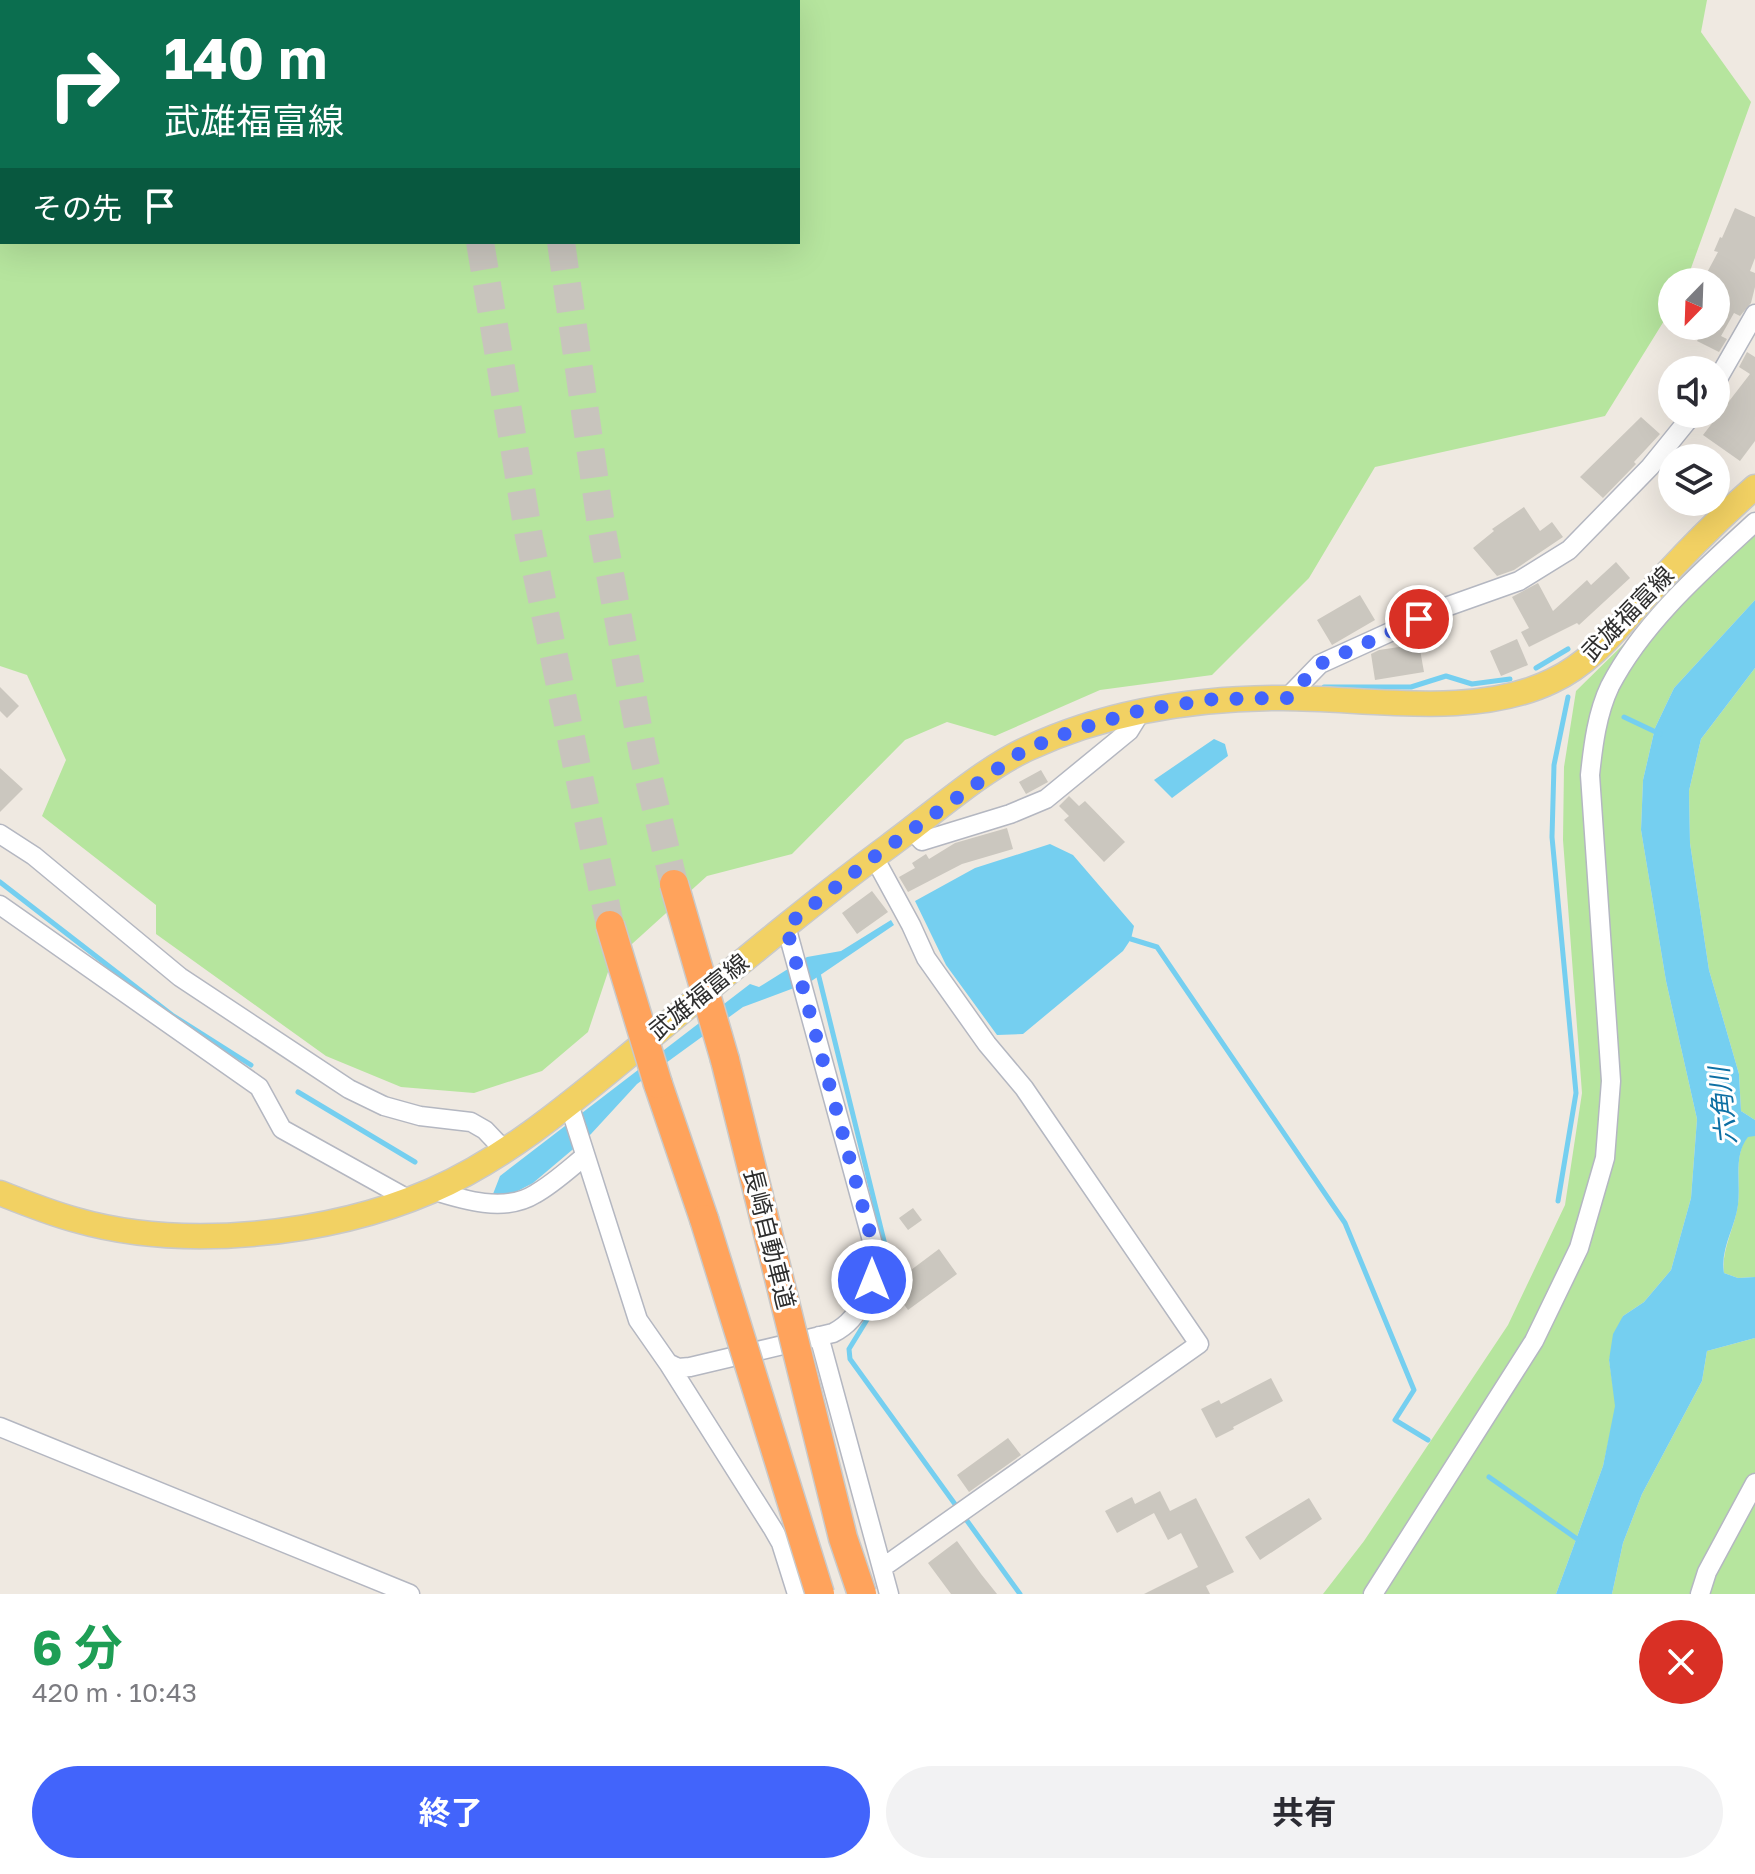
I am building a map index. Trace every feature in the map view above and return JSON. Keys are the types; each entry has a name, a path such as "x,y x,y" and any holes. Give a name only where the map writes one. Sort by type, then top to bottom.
{"highway":[{"name":"長崎自動車道","path":"674,884 725,1060 843,1538 862,1594"},
{"path":"610,925 820,1594"}],"main road":[{"name":"武雄福富線","path":"0,1193 80,1222 147,1233 214,1236 286,1231 360,1216 432,1190 571,1110 786,926 911,829 1024,750 1072,731 1142,710 1214,699 1287,698 1425,704 1488,701 1551,682 1594,656 1650,591 1755,487"}],"street":[{"path":"1730,358 1755,314"},
{"path":"1287,698 1320,664 1443,608 1519,581 1569,550 1650,467 1682,428"},
{"path":"1373,1594 1534,1341 1579,1248 1605,1158 1611,1081 1590,775 1594,737 1610,688 1641,639 1702,571 1755,522"},
{"path":"911,829 922,841 1010,814 1046,799 1129,731 1142,710"},
{"path":"0,834 34,856 180,977 349,1089 384,1106 420,1116 471,1122 485,1130 504,1150"},
{"path":"874,857 926,958 987,1044 1024,1088 1199,1344 882,1568"},
{"path":"0,905 259,1087 282,1129 408,1199"},
{"path":"668,1363 678,1368 690,1367 833,1333 847,1326 872,1280 874,1248 786,926"},
{"path":"571,1110 638,1320 773,1529 781,1543 797,1594"},
{"path":"432,1190 471,1202 510,1203 533,1196 584,1152"},
{"path":"819,1336 889,1594"},
{"path":"0,1427 410,1594"},
{"path":"1700,1594 1707,1572 1755,1483"}],"green space":[{"path":"800,0 1707,0 1701,32 1751,102 1691,268 1658,268 1658,331 1605,416 1375,467 1309,578 1212,675 1100,690 995,736 947,722 905,740 792,854 707,876 611,963 588,1032 542,1071 474,1093 401,1087 326,1056 156,934 156,905 42,816 66,760 27,675 0,666 0,244 800,244"},
{"path":"1755,532 1755,600 1674,688 1655,728 1643,780 1641,830 1666,981 1697,1119 1691,1198 1671,1270 1644,1302 1623,1316 1609,1360 1616,1406 1603,1466 1556,1594 1323,1594 1364,1541 1508,1325 1565,1205 1582,1093 1563,840 1564,767 1576,691 1637,631"},
{"path":"1755,668 1755,1120 1741,1111 1739,1074 1709,970 1690,843 1689,791 1701,739"},
{"path":"1748,1136 1755,1136 1755,1277 1738,1278 1724,1273 1724,1264 1738,1204 1741,1152"},
{"path":"1755,1338 1755,1594 1612,1594 1623,1543 1642,1494 1702,1381 1707,1351"}],"water":[{"name":"六角川","path":"1755,600 1755,668 1701,739 1689,791 1690,843 1709,970 1739,1074 1741,1111 1755,1120 1755,1136 1748,1137 1741,1152 1738,1205 1723,1264 1724,1273 1738,1278 1755,1277 1755,1338 1707,1351 1702,1381 1642,1494 1623,1543 1612,1594 1556,1594 1603,1466 1615,1406 1609,1360 1613,1334 1623,1316 1644,1302 1671,1270 1691,1198 1697,1119 1666,981 1641,830 1643,780 1655,728 1674,688"},
{"path":"1214,739 1225,744 1228,756 1172,798 1154,780"},
{"path":"1050,844 1073,855 1134,926 1131,939 1123,951 1023,1034 997,1035 946,965 915,901 975,868"},
{"path":"891,920 894,925 810,982 743,1007 637,1084 591,1134 533,1183 510,1195 493,1194 500,1176 750,984 759,987 807,957 841,951"}],"building":[{"path":"1735,208 1755,217 1755,258 1750,271 1755,273 1755,287 1751,303 1740,316 1734,313 1730,320 1730,268 1709,268"},
{"path":"1698,340 1726,340 1719,352"},
{"path":"1747,352 1755,357 1755,441 1740,461 1730,454 1730,444 1716,444 1703,435 1708,428 1730,428 1730,400 1750,374 1739,367"},
{"path":"1641,417 1660,434 1603,498 1580,477"},
{"path":"1524,507 1540,531 1552,522 1563,537 1514,570 1497,576 1473,548 1494,531 1492,529"},
{"path":"1616,562 1630,578 1579,625 1577,623 1529,647 1521,632 1529,628 1512,597 1538,583 1553,611 1587,580 1591,585"},
{"path":"1360,595 1375,620 1332,645 1317,620"},
{"path":"1517,639 1528,665 1501,676 1490,651"},
{"path":"1419,644 1424,672 1375,680 1371,654"},
{"path":"0,687 19,706 7,718 0,711"},
{"path":"0,768 23,789 0,812"},
{"path":"1041,770 1048,782 1026,794 1019,782"},
{"path":"1069,796 1079,806 1085,801 1125,842 1104,862 1064,820 1069,816 1059,806"},
{"path":"1007,828 1013,849 962,864 908,892 899,877 915,868 912,863 926,854 929,859 955,843"},
{"path":"872,891 888,912 857,934 842,913"},
{"path":"913,1208 922,1220 908,1230 899,1218"},
{"path":"939,1249 957,1274 908,1310 896,1293 913,1280 907,1273"},
{"path":"1271,1378 1283,1401 1216,1438 1201,1409 1219,1400 1221,1404"},
{"path":"1008,1438 1021,1455 969,1492 957,1475"},
{"path":"1160,1491 1170,1511 1196,1498 1234,1572 1206,1586 1210,1594 1144,1594 1198,1567 1181,1533 1168,1540 1154,1513 1117,1533 1105,1511 1132,1497 1135,1504"},
{"path":"1309,1498 1322,1519 1260,1560 1245,1537"},
{"path":"957,1541 997,1594 951,1594 928,1563"}],"waterway":[{"path":"1536,668 1568,649"},
{"path":"1324,687 1411,687 1446,676 1472,684 1510,679"},
{"path":"1558,1201 1576,1093 1552,837 1554,765 1568,697"},
{"path":"1624,717 1660,734"},
{"path":"0,882 172,1015 251,1065"},
{"path":"1131,939 1157,947 1345,1223 1414,1390 1395,1420 1428,1440"},
{"path":"818,973 888,1257 876,1305 849,1349 850,1359 1020,1594"},
{"path":"298,1092 415,1162"},
{"path":"1489,1477 1580,1541"}],"tunnel":[{"path":"480,244 529,537 610,925"},
{"path":"561,244 601,525 643,754 674,884"}],"route":[{"path":"872,1280 874,1248 786,926 986,774 1024,750 1072,731 1142,710 1214,699 1287,698 1320,664 1419,619"}]}
